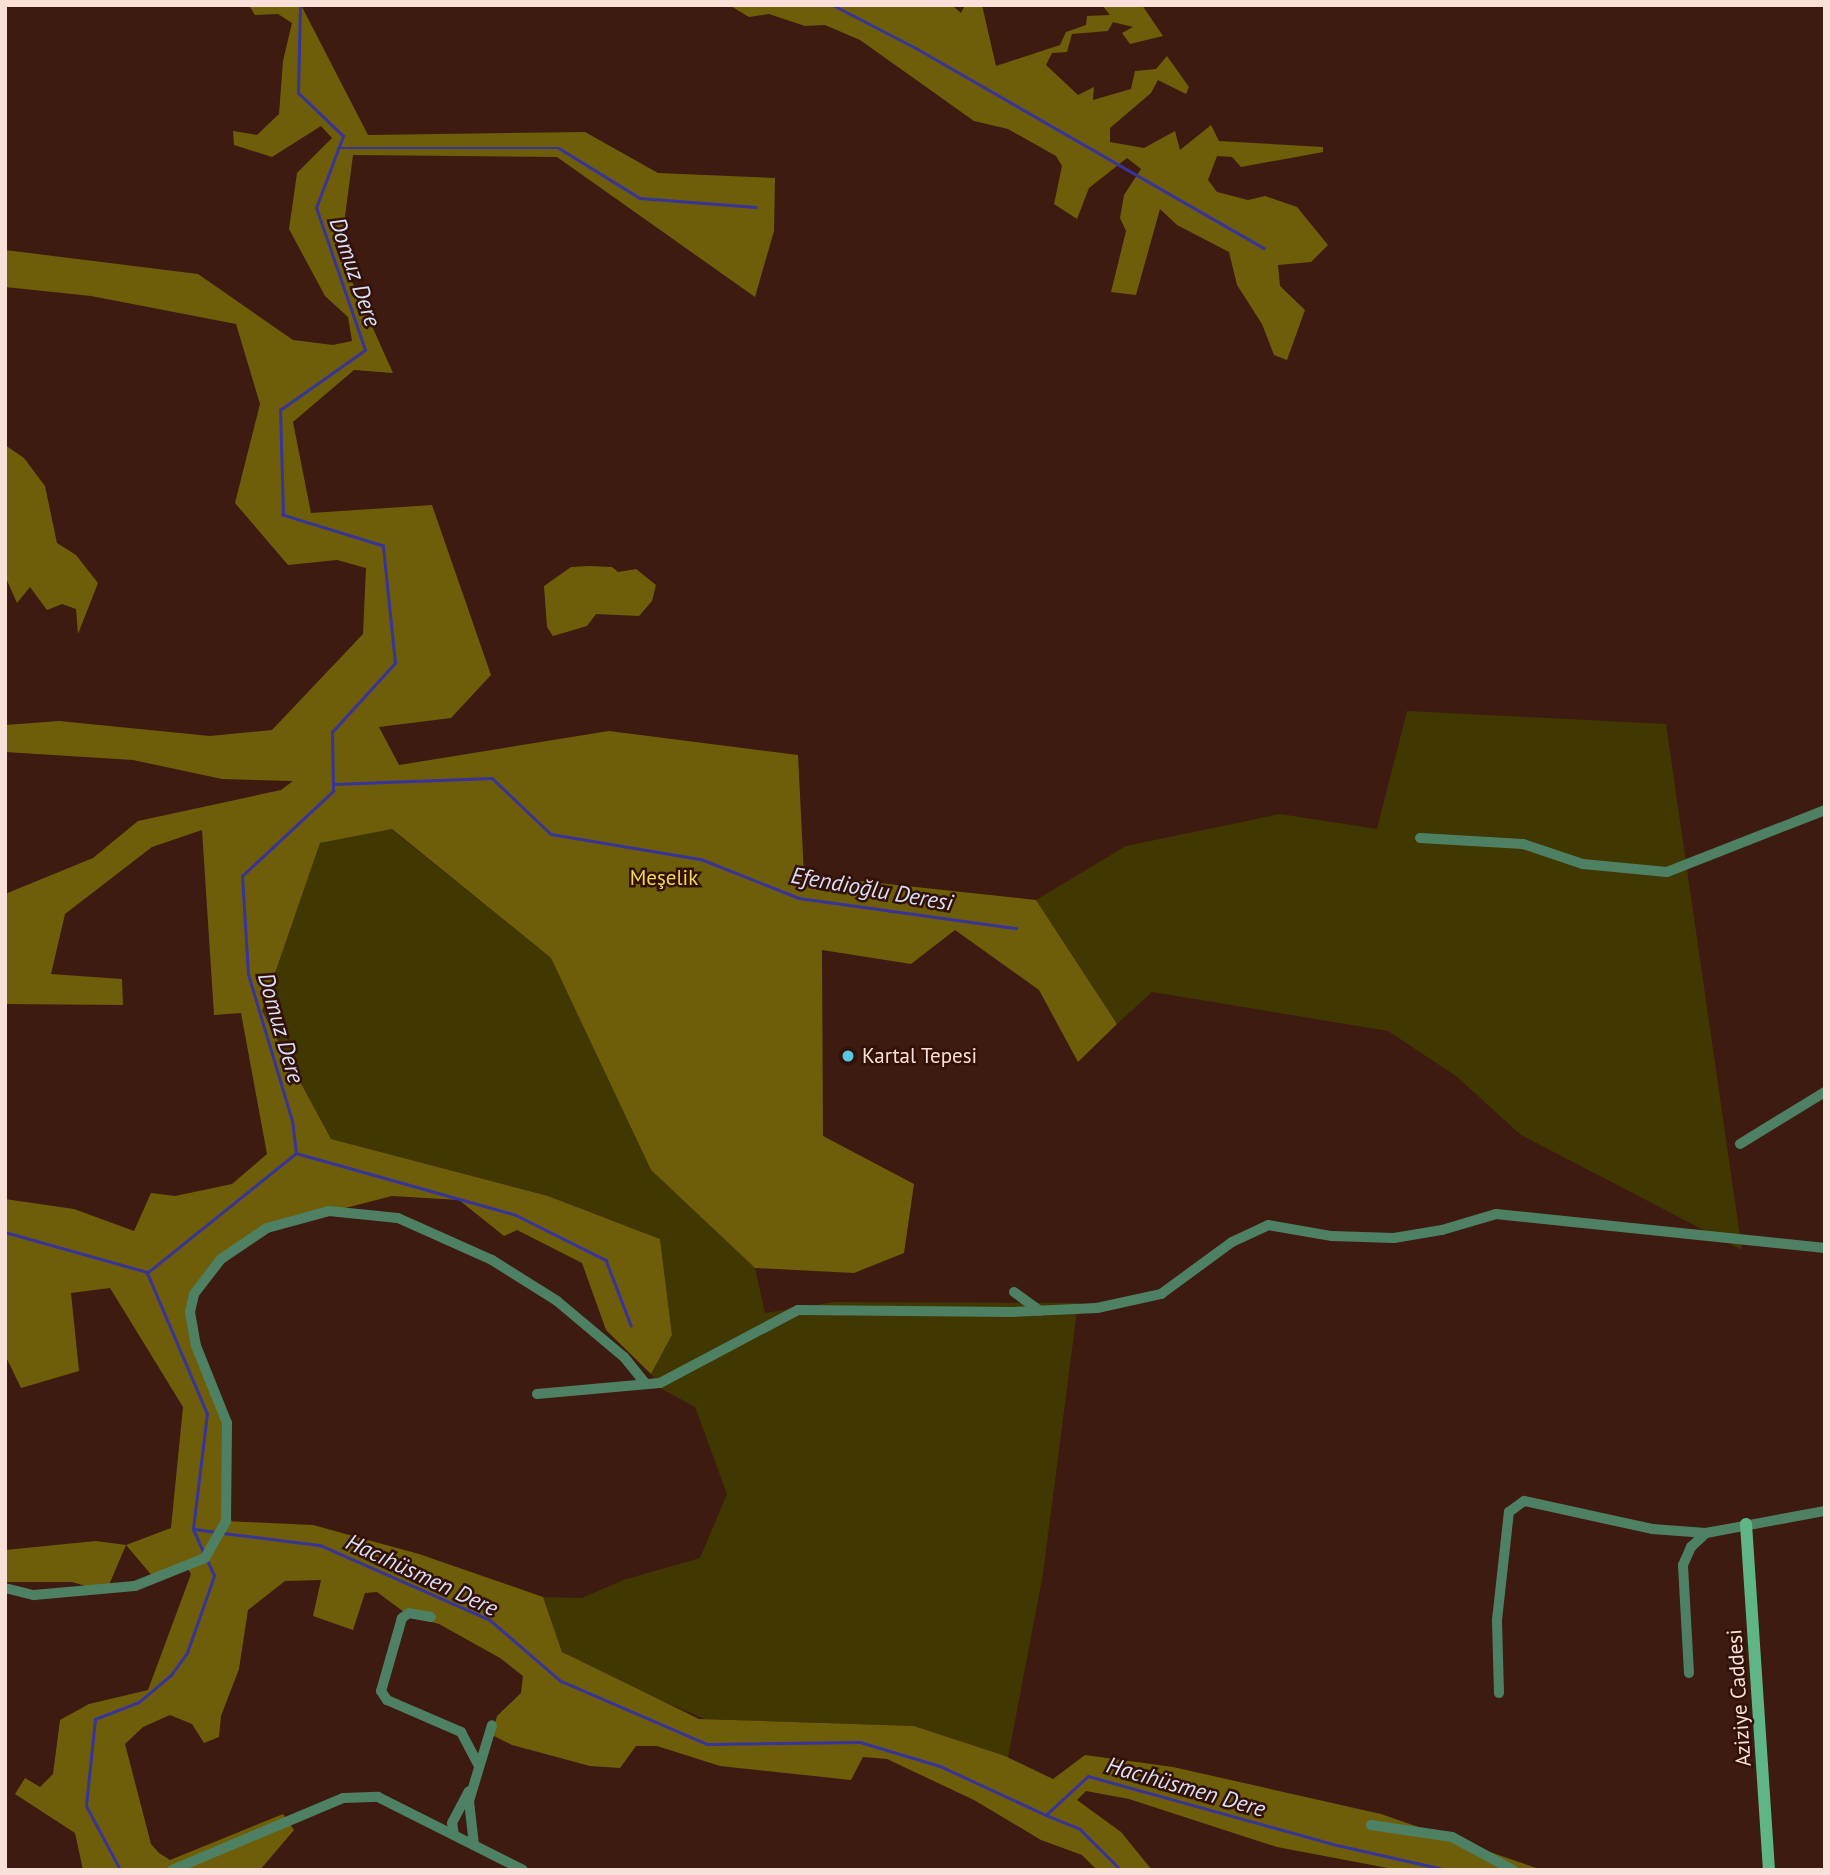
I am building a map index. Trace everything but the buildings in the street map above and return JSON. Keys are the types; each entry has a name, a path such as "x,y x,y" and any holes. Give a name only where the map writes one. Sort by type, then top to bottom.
{"street":[{"path":"1420,838 1523,845 1583,864 1667,872 1825,810"},
{"path":"1741,1144 1825,1091"},
{"path":"5,1588 34,1595 135,1586 205,1558 226,1521 227,1423 196,1346 192,1303 194,1294 221,1259 267,1228 329,1211 398,1218 492,1260 557,1301 624,1357 646,1384"},
{"path":"537,1394 660,1383 798,1310 1040,1311 1097,1308 1161,1294 1232,1242 1268,1225 1332,1236 1394,1238 1442,1230 1496,1214 1825,1248"},
{"path":"1014,1292 1040,1311"},
{"path":"1499,1693 1497,1620 1509,1512 1524,1501 1652,1529 1706,1533 1825,1511"},
{"name":"Aziziye Caddesi","path":"1746,1524 1769,1870"},
{"path":"1689,1673 1683,1565 1691,1547 1706,1533"},
{"path":"431,1617 409,1613 402,1618 381,1691 387,1700 461,1732 478,1764"},
{"path":"474,1845 470,1810 473,1782 492,1725"},
{"path":"454,1835 452,1823 473,1782"},
{"path":"172,1870 343,1798 378,1797 523,1870"},
{"path":"454,1835 470,1810"},
{"path":"1371,1825 1452,1837 1513,1870"}],"shaded area":[{"path":"1407,711 1666,724 1742,1250 1521,1135 1456,1076 1388,1031 1152,992 1117,1024 1036,900 1126,846 1280,814 1377,829"},
{"path":"391,829 551,958 651,1170 755,1268 765,1313 835,1302 1078,1303 1043,1574 1008,1758 914,1726 705,1719 617,1682 562,1652 543,1597 582,1598 623,1580 700,1558 727,1494 695,1407 662,1389 651,1374 672,1335 660,1239 548,1196 331,1139 262,1011 320,843"}],"green space":[{"name":"Meşelik","path":"249,5 301,5 368,135 585,132 658,173 775,178 774,231 755,297 557,157 353,155 340,255 393,373 354,370 293,422 311,513 432,505 491,675 451,718 379,727 399,765 609,731 798,755 804,875 1036,900 1117,1024 1078,1062 1039,990 955,930 911,964 822,950 823,1136 914,1184 904,1253 854,1273 755,1268 651,1170 551,958 392,829 320,843 262,1011 331,1139 548,1196 660,1239 672,1335 651,1374 606,1330 582,1263 517,1230 504,1236 459,1200 392,1196 267,1228 221,1259 194,1294 196,1346 227,1423 226,1521 313,1525 419,1554 543,1597 562,1652 699,1719 914,1726 1005,1756 1053,1779 1085,1755 1173,1767 1381,1814 1542,1870 1398,1870 1277,1847 1129,1799 1086,1791 1077,1800 1121,1832 1152,1870 1097,1870 1082,1855 1041,1840 974,1800 887,1759 863,1757 851,1780 720,1766 657,1746 636,1746 620,1768 590,1766 512,1745 492,1735 497,1716 521,1693 523,1676 500,1658 439,1624 408,1615 377,1592 365,1593 353,1630 313,1616 321,1580 285,1581 248,1610 239,1669 221,1716 219,1737 204,1743 192,1724 170,1715 143,1727 125,1744 151,1844 170,1860 283,1814 294,1830 260,1870 83,1870 75,1833 15,1794 25,1778 40,1787 53,1774 60,1720 89,1704 148,1690 191,1574 186,1566 154,1578 126,1545 171,1528 183,1407 110,1288 71,1293 79,1371 21,1388 5,1355 5,1199 74,1209 134,1231 151,1193 175,1196 232,1184 267,1154 241,1013 214,1015 202,830 152,847 65,914 51,974 122,979 123,1005 5,1004 5,894 93,858 138,821 281,790 293,781 222,779 133,760 5,752 5,725 59,721 210,736 272,730 363,634 366,568 337,560 288,565 235,503 260,404 236,324 91,296 5,287 5,250 198,274 293,340 333,345 352,341 348,317 325,296 289,229 297,173 332,138 321,126 272,157 234,145 233,131 257,135 279,114 283,61 292,23 278,14 255,15"},
{"path":"729,5 952,5 961,13 965,5 982,5 996,66 1060,45 1066,32 1086,25 1087,16 1110,15 1102,5 1142,5 1163,36 1130,44 1122,33 1133,27 1113,22 1108,31 1072,34 1067,52 1052,53 1046,65 1078,95 1094,87 1093,100 1131,89 1135,71 1156,69 1167,56 1189,87 1186,94 1158,80 1151,93 1110,128 1110,142 1144,148 1175,131 1180,150 1211,125 1219,141 1323,147 1323,152 1241,167 1232,157 1217,156 1208,180 1217,192 1248,200 1265,196 1297,207 1328,245 1311,262 1278,265 1280,286 1305,310 1287,360 1274,355 1262,324 1237,285 1229,252 1177,225 1160,209 1136,295 1111,292 1126,231 1120,218 1124,195 1141,169 1127,158 1089,188 1077,219 1054,204 1062,166 1056,156 1008,129 974,121 860,40 825,25 805,26 769,14 749,17"},
{"path":"5,445 24,458 45,486 57,543 76,555 98,583 78,634 76,609 62,604 47,610 30,587 17,603 5,576"},
{"path":"571,567 612,567 618,572 636,569 656,585 652,601 639,616 596,614 587,626 553,636 547,627 544,586"},
{"path":"96,1541 126,1545 106,1592 72,1582 5,1582 5,1550"}],"waterway":[{"name":"Domuz Dere","path":"204,1554 193,1529 207,1414 147,1273 296,1153 292,1121 248,974 242,876 333,791 332,732 395,663 383,546 283,515 280,410 365,350 316,208 343,136 298,93 300,5"},
{"path":"833,5 916,48 1264,248"},
{"path":"338,148 559,148 640,198 756,207"},
{"name":"Efendioğlu Deresi","path":"333,784 492,778 551,834 701,859 799,898 1016,928"},
{"path":"296,1153 516,1215 606,1260 631,1325"},
{"path":"5,1232 147,1272"},
{"name":"Hacıhüsmen Dere","path":"195,1529 216,1532"},
{"name":"Hacıhüsmen Dere","path":"223,1533 320,1545 490,1620 561,1681 707,1744 860,1742 940,1766 1046,1815 1088,1776 1337,1845 1448,1870"},
{"name":"Domuz Dere","path":"120,1870 86,1806 95,1719 139,1702 171,1675 187,1653 214,1576 207,1560"},
{"path":"1046,1815 1080,1829 1121,1870"}],"place":[{"name":"Kartal Tepesi","path":"848,1056"}]}
